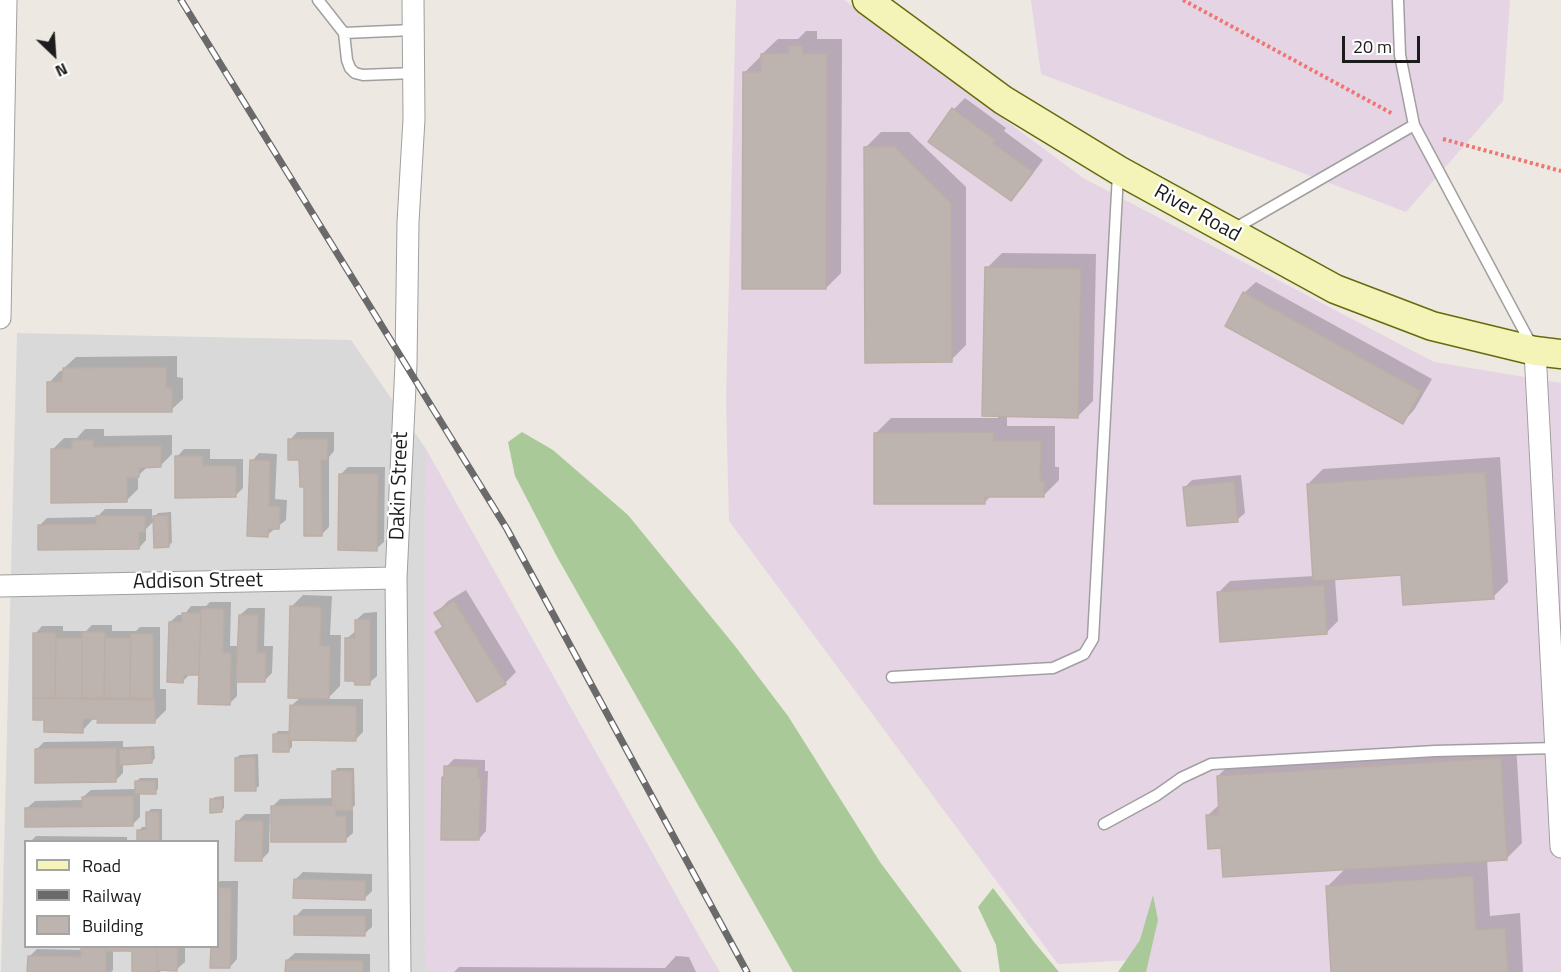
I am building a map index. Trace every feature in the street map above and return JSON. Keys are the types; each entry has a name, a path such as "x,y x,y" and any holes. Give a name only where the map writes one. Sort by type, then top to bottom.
{"main road":[{"name":"River Road","path":"867,0 1004,100 1118,170 1346,293 1432,326 1548,353"}],"street":[{"path":"0,318 6,0"},
{"name":"Dakin Street","path":"400,972 396,578 406,364 408,222 414,119 413,0"},
{"path":"1548,353 1556,748 1561,847"},
{"name":"Addison Street","path":"0,586 396,578"}],"lane":[{"path":"318,0 344,33 347,60 355,73 363,75 414,73"},
{"path":"1398,0 1400,56 1414,125 1548,353"},
{"path":"344,33 413,30"},
{"path":"1229,231 1414,125"},
{"path":"892,677 1053,668 1084,654 1093,639 1118,170"},
{"path":"1104,824 1157,795 1181,778 1211,765 1435,751 1556,748"}],"path":[{"path":"1183,0 1414,125 1450,142 1561,171"}],"shaded area":[{"path":"736,0 844,0 1083,178 1434,362 1561,383 1561,972 1134,972 1134,960 1058,964 729,521 726,401"},
{"path":"1031,0 1510,0 1503,101 1406,212 1041,74"},
{"path":"17,333 351,340 426,449 425,972 1,972"},
{"path":"426,449 708,952 720,972 425,972"}],"green space":[{"path":"522,432 553,450 628,515 735,646 788,716 880,862 962,972 793,972 556,555 515,476 508,442"},
{"path":"993,888 1059,972 1000,972 996,945 978,907"},
{"path":"1153,895 1158,920 1146,972 1118,972 1140,940"}],"building":[{"path":"789,46 802,46 803,54 827,54 826,289 742,289 743,72 761,72 761,54 789,53"},
{"path":"952,108 995,140 993,143 1033,172 1011,201 928,142"},
{"path":"894,146 951,203 952,362 865,363 864,147"},
{"path":"985,267 1081,269 1078,418 982,416"},
{"path":"1243,292 1421,391 1403,424 1225,326"},
{"path":"166,367 166,388 172,389 172,412 47,412 47,382 62,382 63,368"},
{"path":"993,432 993,441 1041,441 1040,482 1044,482 1044,497 985,497 985,504 874,504 874,433"},
{"path":"288,439 328,439 327,460 321,460 322,536 304,536 304,487 300,487 299,460 288,460"},
{"path":"72,440 93,440 93,447 161,446 161,467 139,468 139,477 127,478 127,502 51,503 51,449 72,449"},
{"path":"175,456 203,456 203,466 236,466 236,497 175,498"},
{"path":"250,460 270,461 269,506 280,507 279,529 268,529 268,537 247,536"},
{"path":"1485,472 1494,599 1403,605 1401,575 1313,581 1307,484"},
{"path":"339,474 378,474 377,551 338,550"},
{"path":"1234,481 1238,522 1187,526 1183,487"},
{"path":"168,515 169,547 154,548 153,516"},
{"path":"96,516 145,516 145,532 139,532 139,549 38,550 38,525 96,524"},
{"path":"1324,585 1327,634 1220,642 1217,592"},
{"path":"454,601 506,684 477,702 435,632 443,627 434,613"},
{"path":"290,606 321,607 320,646 330,646 329,699 288,698"},
{"path":"201,609 224,609 223,653 231,653 230,705 198,704"},
{"path":"182,613 201,613 199,675 184,675 183,683 167,682 169,622 182,622"},
{"path":"239,615 258,615 257,653 266,653 265,682 236,682"},
{"path":"370,619 370,685 355,685 354,681 345,681 345,638 355,638 355,620"},
{"path":"82,632 105,632 104,698 82,698"},
{"path":"33,633 56,633 55,698 33,698"},
{"path":"131,634 153,634 153,699 130,698"},
{"path":"56,638 82,638 82,698 55,698"},
{"path":"105,638 130,638 130,698 104,698"},
{"path":"33,698 155,700 155,723 97,723 98,719 83,719 83,733 44,732 44,720 33,720"},
{"path":"290,705 356,706 356,741 289,740"},
{"path":"273,734 289,734 289,752 273,752"},
{"path":"116,748 116,782 35,783 35,749"},
{"path":"151,748 152,763 120,765 119,750"},
{"path":"255,757 256,791 235,791 235,758"},
{"path":"1501,758 1507,860 1223,877 1221,848 1208,849 1206,815 1219,815 1217,776"},
{"path":"444,766 478,767 478,778 481,778 479,840 441,840"},
{"path":"332,771 352,771 352,810 336,811 336,805 332,805"},
{"path":"135,781 155,781 156,794 135,794"},
{"path":"133,796 133,826 25,827 25,808 82,807 82,797"},
{"path":"210,799 222,799 222,812 210,813"},
{"path":"336,805 336,816 346,816 346,842 271,842 271,806"},
{"path":"146,812 159,812 159,840 137,840 137,830 146,830"},
{"path":"236,821 263,821 262,861 235,861"},
{"path":"1473,876 1476,930 1505,928 1508,972 1331,972 1326,886"},
{"path":"294,879 365,881 365,900 293,898"},
{"path":"219,888 231,888 230,968 210,968 211,948 219,948"},
{"path":"294,916 365,916 365,936 294,935"},
{"path":"81,948 106,948 106,972 27,972 28,956 81,957"},
{"path":"106,948 157,948 157,972 132,972 132,951 106,951"},
{"path":"157,948 178,948 177,971 157,970"},
{"path":"286,960 363,961 363,972 285,972"}],"railway":[{"path":"181,0 507,529 747,972"}]}
